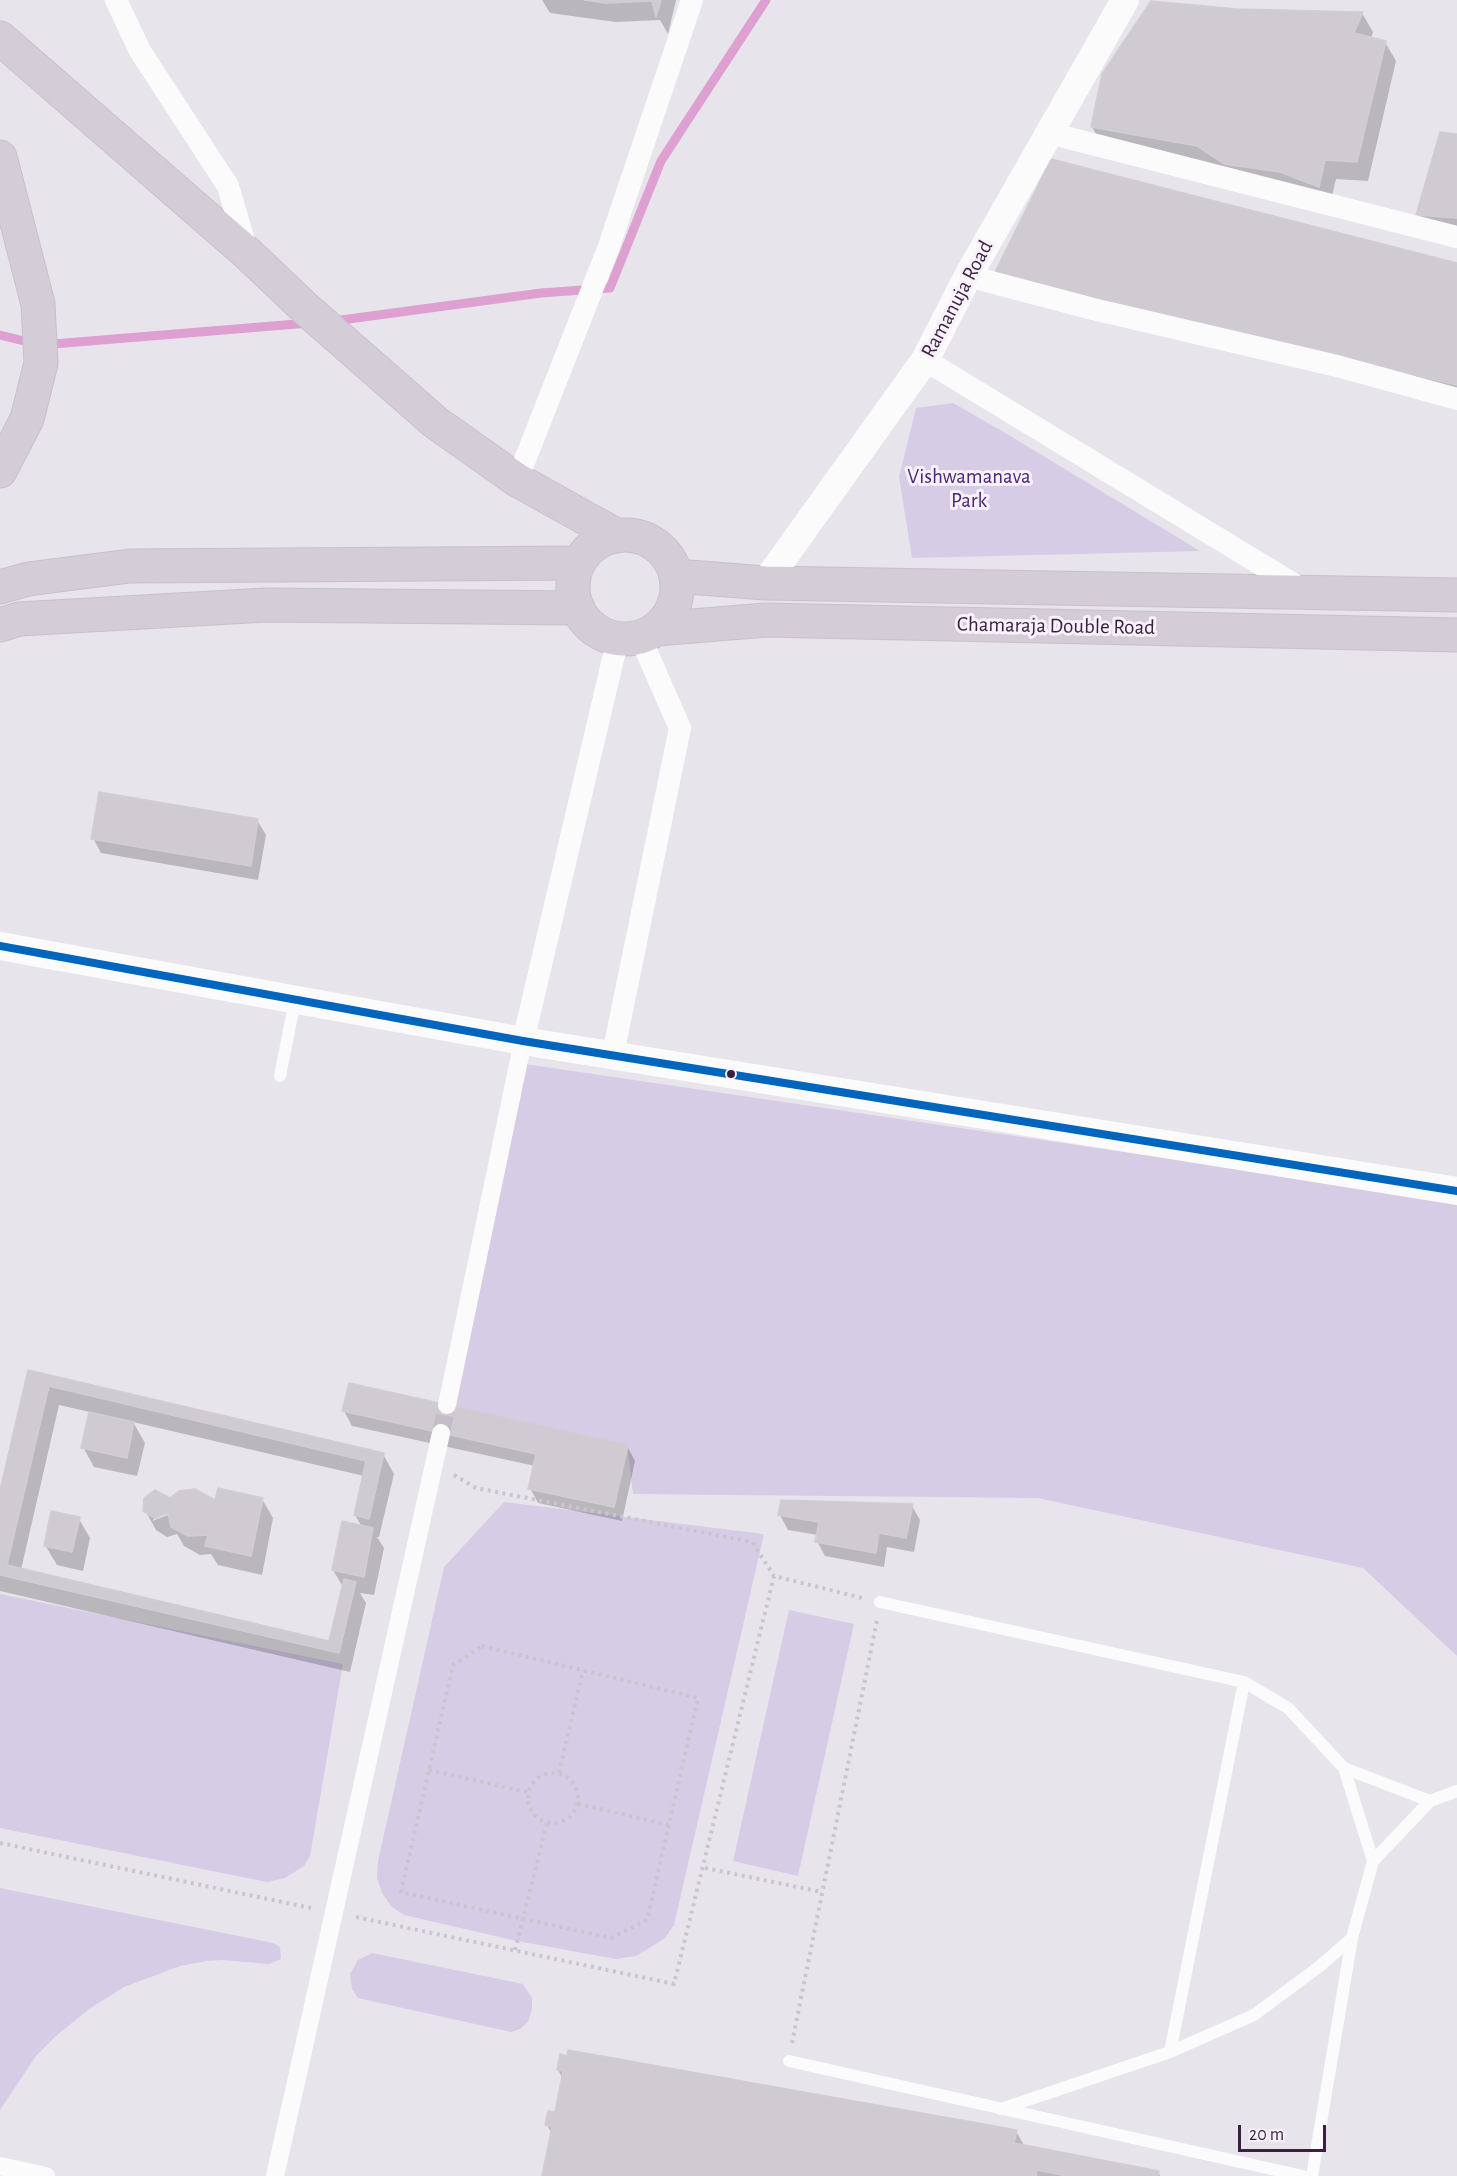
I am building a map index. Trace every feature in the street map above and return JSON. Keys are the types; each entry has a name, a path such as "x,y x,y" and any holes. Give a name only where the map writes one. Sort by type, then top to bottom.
{"main road":[{"path":"0,38 247,253 305,308 435,422 517,480 616,535 636,536 654,543 668,557 676,576 677,596 670,614 638,635 601,633 588,623 578,608 573,585 579,562 594,545 616,535"},
{"path":"0,157 38,304 41,363 27,419 0,471"},
{"path":"0,586 28,579 130,567 579,562"},
{"path":"676,576 765,583 1309,594 1456,593"},
{"path":"0,625 19,620 66,616 266,605 578,608"},
{"name":"Chamaraja Double Road","path":"638,635 766,620 1457,635"}],"street":[{"path":"116,0 140,51 228,186 247,253"},
{"path":"517,480 608,249 692,0"},
{"name":"Ramanuja Road","path":"765,583 925,360 968,276 1125,0"},
{"path":"1049,133 1457,237"},
{"path":"968,276 1093,309 1338,366 1457,399"},
{"path":"925,360 1309,594"},
{"path":"447,1405 523,1041 638,635"},
{"path":"613,1054 680,728 638,635"},
{"path":"0,946 523,1041 1457,1191"},
{"path":"275,2176 441,1433"},
{"path":"0,2166 46,2176"}],"lane":[{"path":"280,1076 295,1000"},
{"path":"880,1602 1244,1682 1288,1708 1344,1768 1373,1861"},
{"path":"1170,2052 1244,1682"},
{"path":"1344,1768 1430,1801"},
{"path":"1312,2176 1352,1938 1373,1861 1430,1801 1457,1791"},
{"path":"1001,2109 1170,2052 1254,2015 1320,1966 1352,1938"},
{"path":"789,2061 1303,2176"}],"path":[{"path":"434,1462 476,1488 752,1542 774,1576 880,1602 789,2061"},
{"path":"0,1843 674,1984 705,1868 774,1576"},
{"path":"482,1646 698,1698 647,1920 611,1938 401,1892 429,1770 453,1665 482,1646"},
{"path":"559,1773 583,1671"},
{"path":"429,1770 527,1792"},
{"path":"559,1773 575,1785 578,1804 574,1813 566,1820 547,1823 530,1811 527,1792 539,1776 559,1773"},
{"path":"578,1804 669,1826"},
{"path":"515,1950 547,1823"},
{"path":"705,1868 822,1892"}],"green space":[{"name":"Vishwamanava Park","path":"953,403 1200,551 912,558 899,477 916,408"},
{"path":"525,1064 1457,1201 1457,1656 1363,1568 1038,1498 633,1494 627,1445 447,1405"},
{"path":"504,1502 764,1534 674,1925 664,1939 636,1956 616,1959 517,1941 404,1915 392,1907 382,1893 377,1878 378,1861 444,1567"},
{"path":"0,1594 343,1664 310,1856 304,1866 285,1878 267,1882 0,1828"},
{"path":"789,1610 854,1624 798,1876 733,1861"},
{"path":"0,1888 273,1943 280,1947 281,1959 269,1964 223,1960 206,1961 180,1966 124,1987 89,2009 56,2036 36,2056 0,2110"},
{"path":"372,1953 523,1984 532,1998 532,2009 528,2022 520,2029 511,2032 358,1998 352,1989 350,1974 358,1960"}],"building":[{"path":"584,0 661,0 656,17 652,1 605,3"},
{"path":"1151,1 1237,9 1363,12 1354,33 1386,41 1357,162 1325,160 1319,187 1280,172 1224,164 1197,146 1091,127 1102,74"},
{"path":"1440,132 1457,134 1457,218 1416,215"},
{"path":"1051,159 1457,263 1457,385 993,276"},
{"path":"99,792 258,819 251,866 91,839"},
{"path":"28,1370 384,1453 369,1519 354,1515 366,1461 49,1386 7,1565 329,1641 344,1579 356,1582 339,1653 0,1575 0,1490"},
{"path":"349,1383 628,1445 614,1507 528,1489 536,1454 342,1411"},
{"path":"89,1412 134,1422 127,1458 81,1448"},
{"path":"218,1488 263,1498 251,1556 205,1546 208,1535 188,1536 171,1527 168,1513 155,1518 143,1511 144,1498 155,1490 170,1498 179,1491 195,1489 215,1500"},
{"path":"781,1500 913,1504 906,1538 879,1533 876,1553 815,1542 819,1522 778,1515"},
{"path":"51,1511 80,1517 72,1552 44,1546"},
{"path":"342,1521 373,1528 364,1577 332,1570"},
{"path":"568,2050 1017,2130 1014,2143 1159,2171 1158,2176 1066,2176 1037,2170 1036,2176 542,2176 552,2126 545,2125 548,2111 555,2112 563,2071 557,2070 560,2054 567,2056"}],"waterway":[{"path":"334,321 541,293 610,288 661,161 766,0"},
{"path":"0,335 41,345 309,323"}],"tunnel":[{"path":"441,1433 447,1405"}],"transit line":[{"path":"0,946 523,1041 1457,1191"}]}
